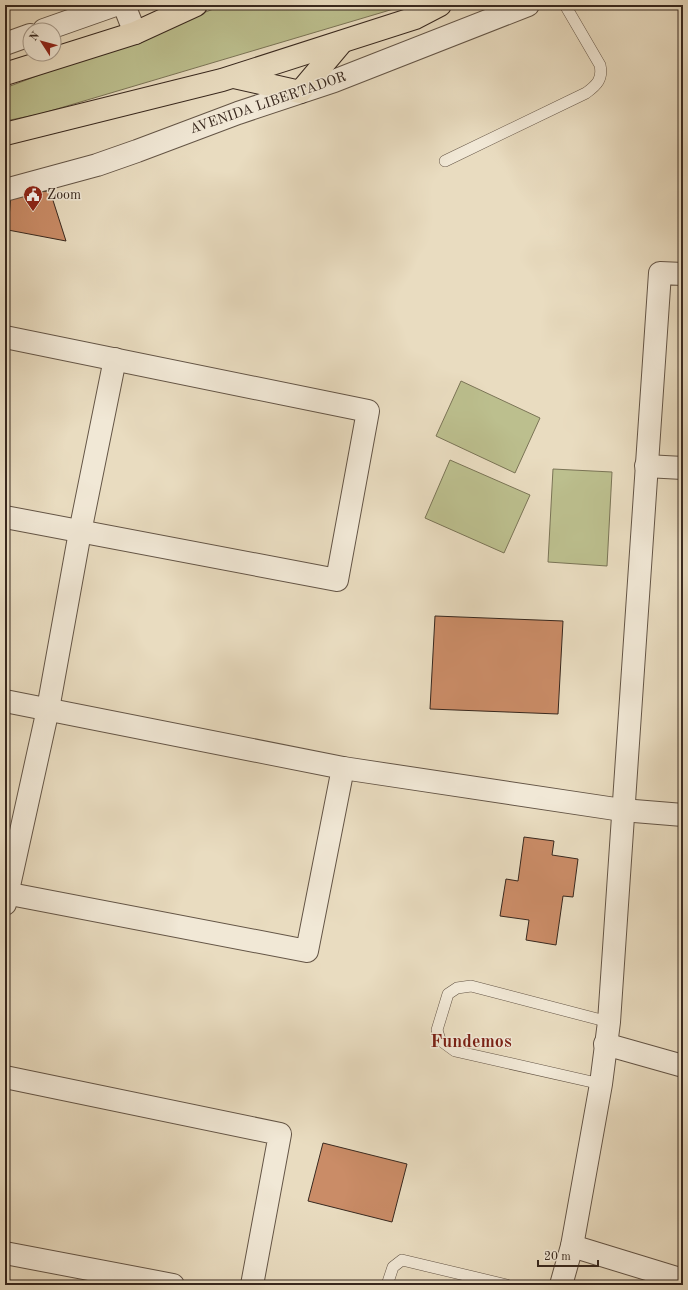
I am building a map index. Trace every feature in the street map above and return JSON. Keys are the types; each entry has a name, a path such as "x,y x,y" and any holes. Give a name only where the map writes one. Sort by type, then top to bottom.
{"highway":[{"path":"5,74 135,33 196,5"},
{"path":"5,134 233,77 342,42 440,5"},
{"path":"233,77 300,92 342,42"}],"street":[{"path":"62,24 115,5"},
{"path":"124,5 135,33"},
{"name":"AVENIDA LIBERTADOR","path":"5,190 97,165 348,75 528,5"},
{"path":"5,44 22,38"},
{"path":"561,1285 572,1246 601,1084 609,1022 622,810 660,273 683,274"},
{"path":"5,337 368,411 337,580 5,517"},
{"path":"115,359 80,532 48,709 6,897 307,951 343,768"},
{"path":"646,466 683,468"},
{"path":"5,701 343,768 622,810 683,815"},
{"path":"605,1044 683,1066"},
{"path":"5,1077 280,1134 252,1285"},
{"path":"572,1246 683,1280"},
{"path":"5,1253 173,1285"}],"lane":[{"path":"445,161 586,93 597,84 602,74 600,65 565,5"},
{"path":"601,1084 455,1051 440,1040 437,1030 448,994 457,988 471,986 609,1022"},
{"path":"387,1285 393,1267 402,1260 507,1285"}],"green space":[{"path":"224,5 407,5 40,114 5,121 5,88"},
{"path":"461,381 540,418 515,473 436,436"},
{"path":"450,460 530,495 504,553 425,518"},
{"path":"553,469 612,472 607,566 548,562"}],"building":[{"name":"Zoom","path":"50,191 66,241 8,230 11,194"},
{"path":"435,616 563,621 558,714 430,709"},
{"path":"524,837 554,841 552,855 578,859 573,897 563,896 556,945 526,940 529,920 500,916 506,879 518,881"},
{"path":"323,1143 407,1164 392,1222 308,1201"}],"place":[{"name":"Zoom","path":"33,212"}],"district":[{"name":"Fundemos","path":"471,1042"}]}
